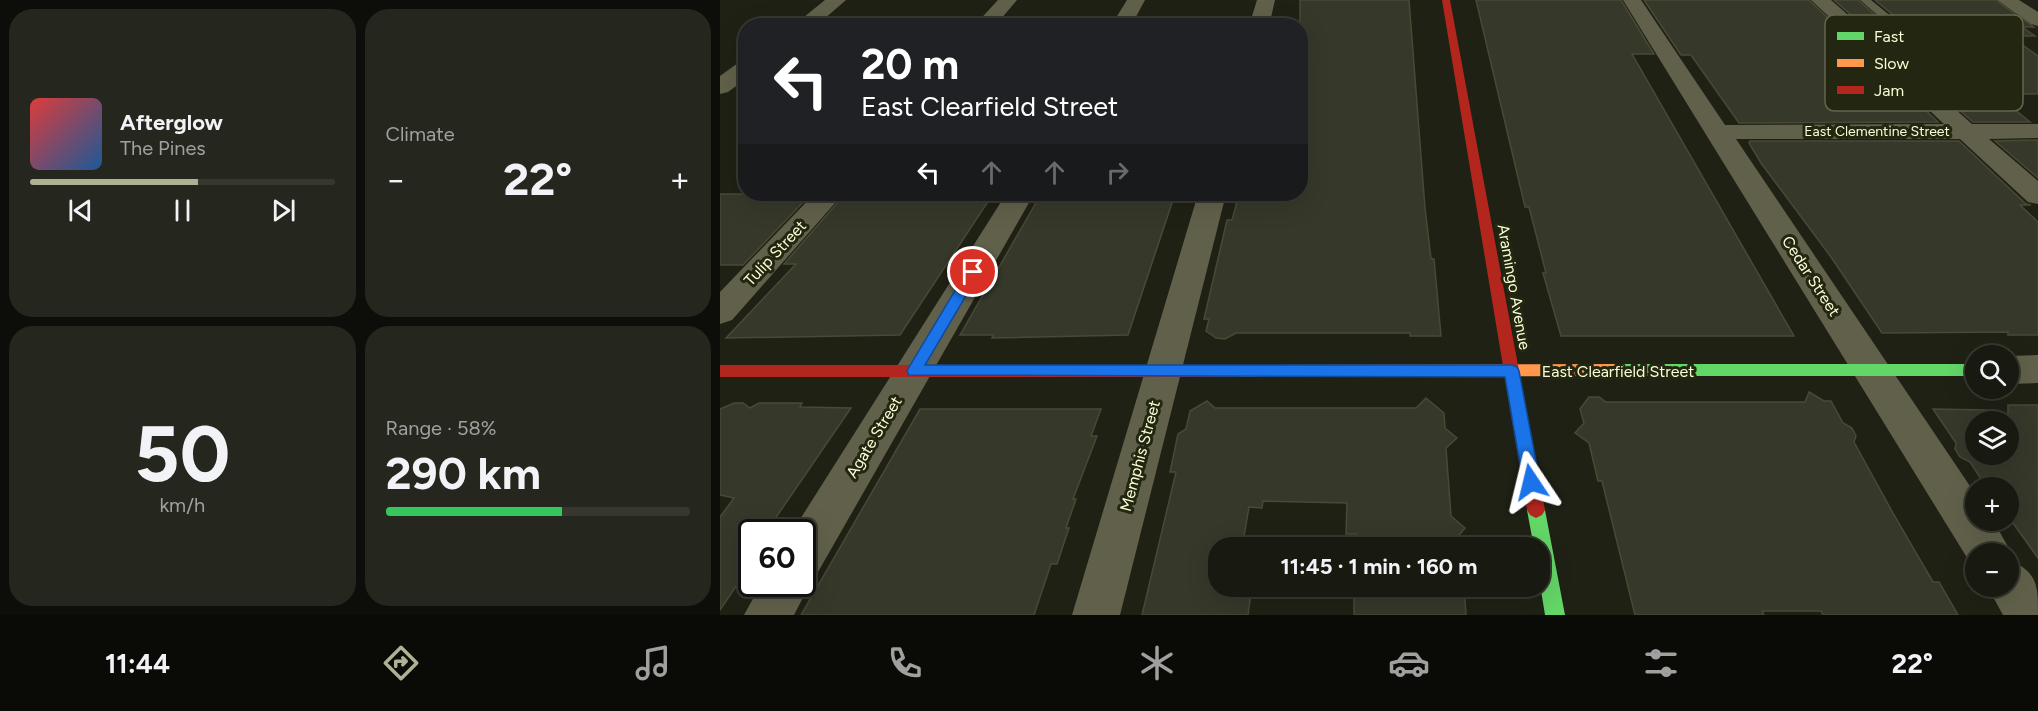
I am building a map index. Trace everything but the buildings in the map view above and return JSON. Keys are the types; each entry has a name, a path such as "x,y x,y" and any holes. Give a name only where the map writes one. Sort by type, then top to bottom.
{"street":[{"path":"813,18 837,0"},
{"path":"991,18 1008,0"},
{"path":"1126,18 1136,0"},
{"path":"1261,18 1266,0"},
{"name":"Aramingo Avenue","path":"1446,0 1555,615"},
{"name":"Cedar Street","path":"1632,0 1983,543"},
{"path":"1820,0 1837,15"},
{"path":"2006,0 2038,21"},
{"path":"720,87 738,74"},
{"path":"1944,111 2038,196"},
{"name":"East Clementine Street","path":"1717,132 2038,131"},
{"name":"Tulip Street","path":"720,312 823,201"},
{"name":"Agate Street","path":"816,534 1016,201"},
{"name":"Memphis Street","path":"1096,615 1210,201"},
{"path":"2019,370 2038,369"},
{"name":"East Clearfield Street","path":"720,371 1965,370"},
{"path":"768,615 779,597"},
{"path":"2018,597 2030,615"}],"lane":[{"path":"1865,0 1883,15"}],"traffic: fast":[{"path":"1617,370 1965,370"},
{"path":"1536,510 1555,615"}],"traffic: slow":[{"path":"1240,371 1617,370"}],"traffic: jam":[{"path":"1446,0 1536,510"},
{"path":"720,371 1240,371"}],"route":[{"path":"973,272 914,371 1512,371 1531,482"}]}
